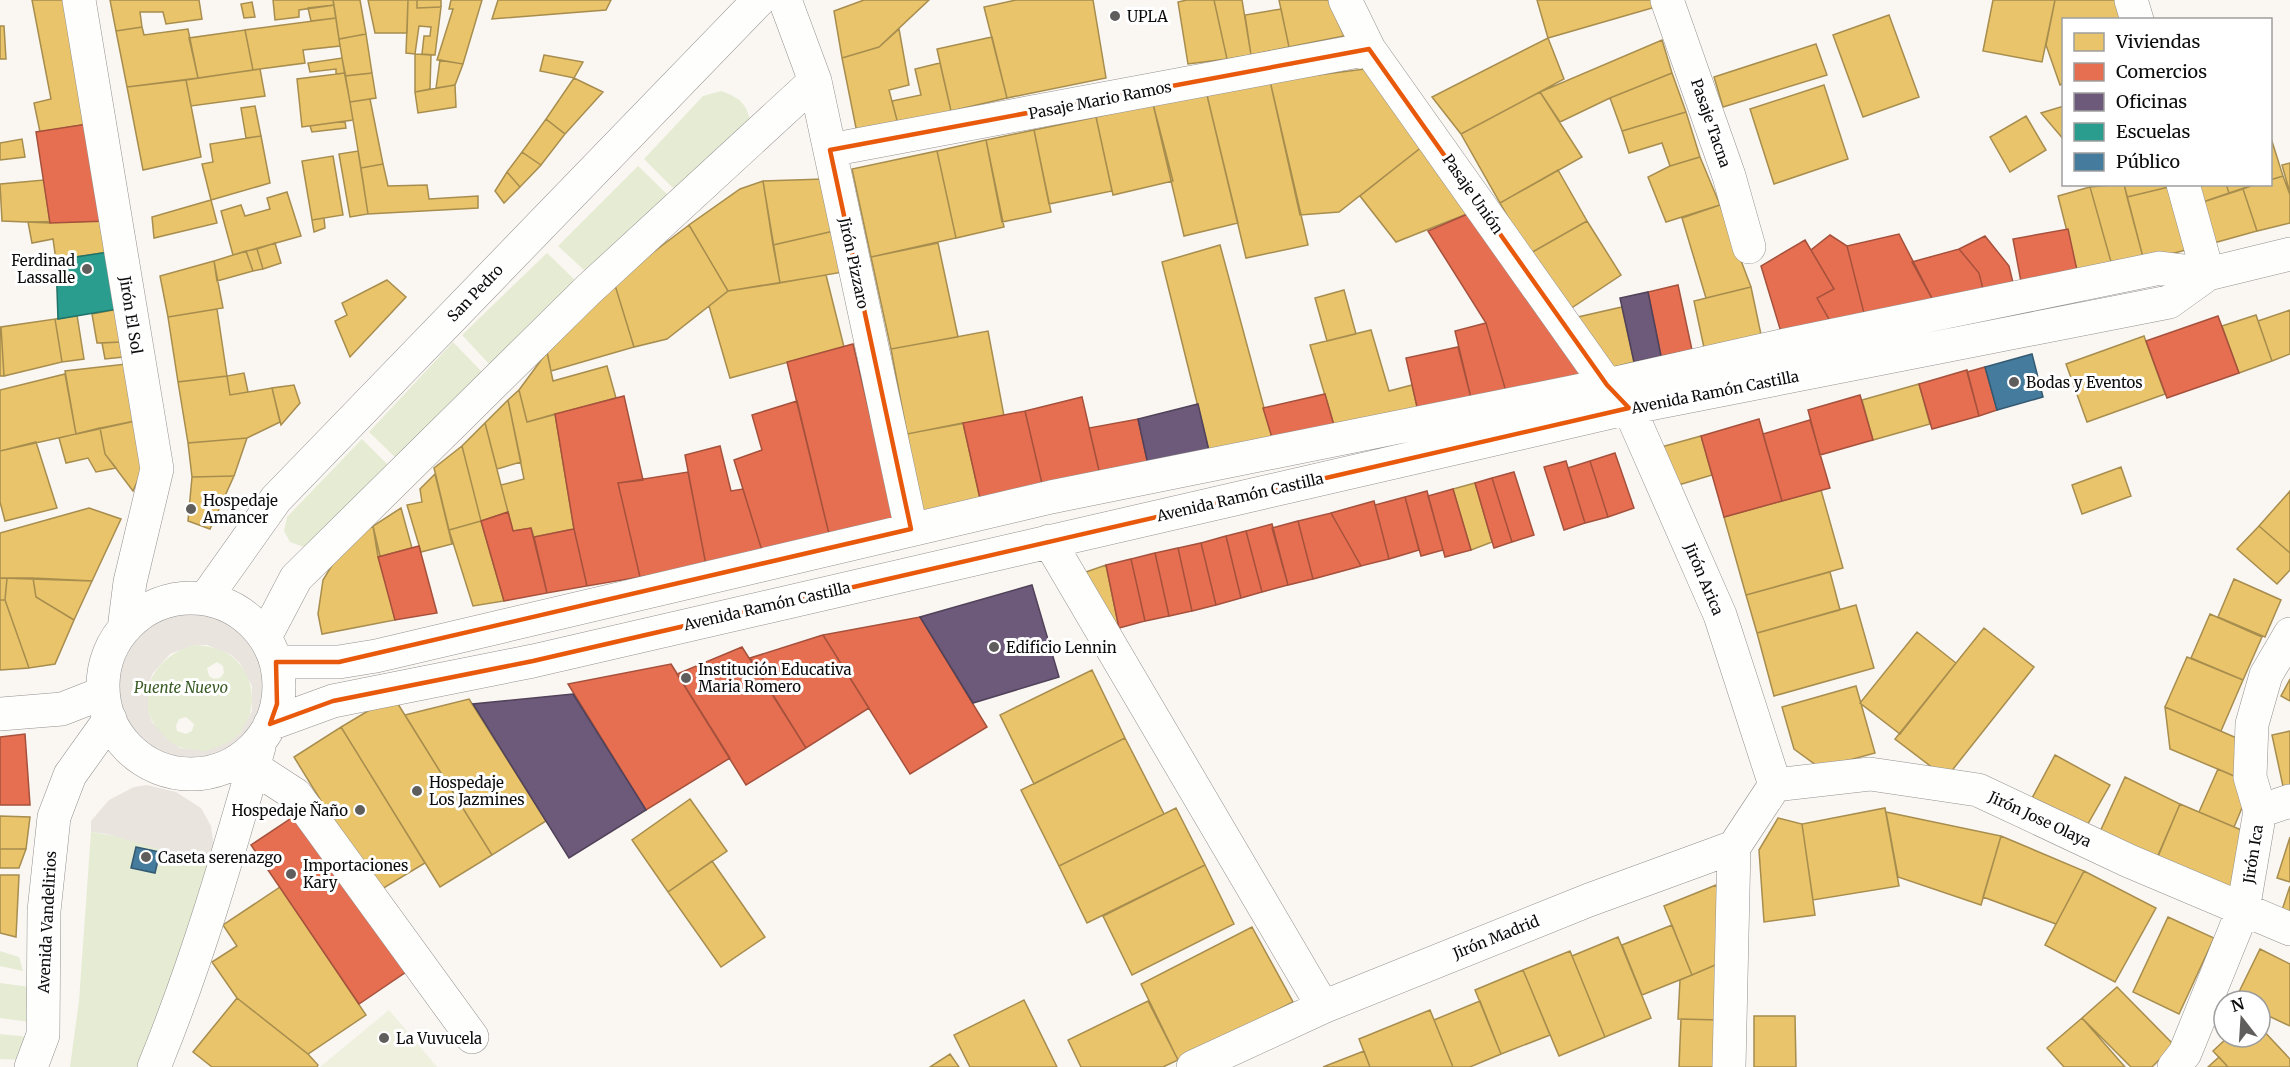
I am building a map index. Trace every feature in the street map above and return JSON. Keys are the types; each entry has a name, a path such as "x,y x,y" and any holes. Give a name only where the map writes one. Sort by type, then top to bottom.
{"street":[{"name":"Jirón El Sol","path":"79,0 157,469 130,582 124,629"},
{"name":"San Pedro","path":"205,599 276,499 759,0"},
{"name":"Jirón Pizzaro","path":"785,0 815,81 911,529"},
{"name":"Pasaje Unión","path":"1345,0 1369,49 1607,385"},
{"name":"Pasaje Tacna","path":"1667,0 1730,176 1749,247"},
{"path":"2131,0 2136,18"},
{"name":"Pasaje Mario Ramos","path":"831,150 1369,49"},
{"path":"271,650 296,578 588,290 815,81"},
{"path":"2184,186 2208,274"},
{"name":"Avenida Ramón Castilla","path":"271,650 339,662 376,656 1063,495 1607,385 1776,347 2160,268 2208,274 2290,254"},
{"name":"Avenida Ramón Castilla","path":"262,743 333,701 533,661 717,616 969,562 1049,541 1629,408 2169,302 2208,274"},
{"name":"Jirón Arica","path":"1607,385 1629,408 1720,615 1775,785"},
{"path":"1049,541 1323,1007"},
{"path":"154,1067 176,1013 227,864 262,743 278,704 279,683 271,650 249,619 228,606 205,599 176,599 147,609 124,629 108,658 106,706 121,740 138,756 158,767 180,772 203,772 225,766 262,743"},
{"name":"Jirón Ica","path":"2174,1067 2185,1053 2243,910 2275,806 2250,777 2252,724 2266,675 2290,634"},
{"path":"0,714 106,706"},
{"name":"Avenida Vandelirios","path":"31,1067 42,1035 44,911 54,817 70,774 106,706"},
{"path":"262,743 296,795 472,1037"},
{"name":"Jirón Jose Olaya","path":"1775,785 1870,774 1978,790 2129,861 2290,929"},
{"path":"1729,1067 1734,847 1775,785"},
{"name":"Jirón Madrid","path":"1193,1067 1323,1007 1589,900 1734,847"}],"highlighted area":[{"path":"1369,49 1607,385 1629,408 533,661 333,701 270,724 277,704 276,662 339,662 911,529 830,150"}],"green space":[{"path":"721,91 734,96 742,103 748,113 751,126 676,191 644,159 703,96"},
{"path":"638,166 670,197 585,271 558,246"},
{"path":"547,253 575,280 490,365 462,335"},
{"path":"453,342 483,373 397,459 369,432"},
{"path":"362,439 389,466 316,543 304,547 290,542 284,531 287,517"},
{"name":"Puente Nuevo","path":"194,645 222,651 240,664 250,683 252,704 246,724 233,741 214,750 190,750 174,744 157,729 148,711 148,686 153,675 170,656","holes":["217,662 223,666 224,673 220,678 214,679 209,676 207,668","186,717 194,724 192,731 186,734 177,731 176,726 179,719"]},
{"path":"91,832 216,860 146,1067 70,1067 79,1001"},
{"path":"0,951 19,957 23,971 0,966"},
{"path":"0,983 30,987 30,1022 0,1018"},
{"name":"La Vuvucela","path":"389,1010 437,1067 320,1067"},
{"path":"0,1034 29,1037 25,1060 0,1059"}],"shaded area":[{"path":"176,599 205,599 228,606 249,619 265,637 276,662 279,683 277,704 245,755 225,766 203,772 180,773 158,767 138,756 121,739 110,719 103,693 104,669 111,648 124,629 147,609","holes":["194,645 207,645 231,655 240,663 252,686 252,711 240,733 229,742 206,751 180,748 169,741 152,722 148,710 148,685 153,673 170,654"]},
{"name":"Caseta serenazgo","path":"147,785 176,792 201,808 211,826 216,860 180,855 107,834 91,832 91,821 109,800 134,787"}],"building: Viviendas":[{"path":"32,0 76,0 94,123 40,132 34,103 51,99"},
{"path":"110,0 199,0 202,19 166,24 163,12 140,12 142,27 116,31"},
{"path":"273,0 333,0 334,5 299,10 299,17 275,20"},
{"path":"333,0 360,0 366,34 339,39"},
{"path":"368,0 408,0 407,33 375,33"},
{"path":"408,0 417,0 417,8 441,7 435,55 422,54 424,36 430,36 431,27 419,26 415,54 406,53"},
{"path":"417,0 441,0 441,7 417,8"},
{"path":"451,0 482,0 463,64 437,60 453,9 449,9"},
{"path":"498,0 611,0 606,10 492,19"},
{"path":"864,0 929,0 879,47 842,58 834,11"},
{"path":"1016,0 1093,0 1106,78 1007,98 984,7"},
{"path":"1214,0 1227,59 1188,64 1178,2"},
{"path":"1214,0 1242,0 1251,55 1227,59"},
{"path":"1279,0 1328,0 1344,36 1289,47"},
{"path":"1537,0 1657,0 1659,6 1548,38"},
{"path":"1993,0 2055,0 2042,62 1983,51"},
{"path":"2055,0 2119,0 2124,18 2062,18 2062,84 2060,85 2046,45"},
{"path":"252,2 255,17 244,18 241,4"},
{"path":"334,5 336,18 311,21 308,8"},
{"path":"1281,9 1289,47 1251,55 1245,15"},
{"path":"1889,15 1919,97 1863,117 1833,35"},
{"path":"336,18 340,46 303,50 305,63 253,70 245,30"},
{"path":"0,26 4,26 6,59 0,59"},
{"path":"142,27 144,35 188,29 198,78 127,87 116,31"},
{"path":"899,29 909,85 889,90 898,124 857,133 842,58 879,47"},
{"path":"245,30 253,70 198,78 189,38"},
{"path":"366,34 372,73 345,76 339,39"},
{"path":"992,37 1007,98 951,111 937,49"},
{"path":"1548,38 1564,79 1461,134 1432,97"},
{"path":"1662,40 1672,73 1610,98 1560,122 1540,92"},
{"path":"1816,44 1827,75 1723,107 1714,77"},
{"path":"415,54 431,55 430,89 415,92"},
{"path":"544,55 583,62 574,78 540,71"},
{"path":"342,58 345,73 336,74 336,69 310,72 308,63"},
{"path":"440,60 463,64 455,85 436,88"},
{"path":"940,63 951,111 898,124 892,101 921,95 915,69"},
{"path":"260,69 265,96 191,106 186,80"},
{"path":"1365,69 1423,146 1339,212 1300,215 1270,81"},
{"path":"345,73 353,120 302,127 297,79"},
{"path":"372,73 376,98 350,102 345,76"},
{"path":"1672,73 1686,112 1622,131 1610,98"},
{"path":"574,78 603,92 565,134 546,119"},
{"path":"186,80 201,157 143,170 127,87"},
{"path":"1270,81 1308,245 1246,258 1206,91"},
{"path":"455,85 456,107 418,113 415,92"},
{"path":"1824,85 1848,159 1774,184 1750,109"},
{"path":"1206,91 1238,223 1184,236 1153,104"},
{"path":"1540,92 1582,157 1500,203 1461,134"},
{"path":"370,99 383,164 361,168 350,102"},
{"path":"1153,104 1173,181 1113,195 1096,117"},
{"path":"255,106 261,136 246,138 241,108"},
{"path":"2062,107 2062,138 2041,113"},
{"path":"1686,112 1700,157 1670,166 1662,143 1629,153 1622,131"},
{"path":"2026,116 2046,150 2010,172 1990,137"},
{"path":"1096,117 1112,191 1049,204 1034,130"},
{"path":"546,119 565,134 541,165 522,152"},
{"path":"345,121 346,128 312,132 310,126"},
{"path":"1034,130 1051,212 1002,222 986,140"},
{"path":"261,136 270,183 211,200 202,164 213,162 210,144"},
{"path":"22,139 25,157 0,160 0,143"},
{"path":"986,140 1004,227 956,238 937,151"},
{"path":"2272,141 2283,176 2272,179"},
{"path":"1423,146 1477,210 1396,242 1360,196"},
{"path":"358,151 368,214 350,217 339,154"},
{"path":"937,151 956,238 871,257 852,169"},
{"path":"522,152 541,165 520,187 507,172"},
{"path":"333,156 343,215 312,220 302,161"},
{"path":"1700,157 1720,205 1666,222 1648,177 1670,166"},
{"path":"2290,163 2290,193 2282,165"},
{"path":"383,164 388,186 427,185 429,199 478,196 478,208 368,214 361,168"},
{"path":"1558,170 1587,221 1529,254 1500,203"},
{"path":"507,172 520,187 504,203 495,191"},
{"path":"2283,176 2290,195 2290,223 2257,231 2243,189 2251,186 2272,186 2272,179"},
{"path":"824,179 834,231 773,245 763,181"},
{"path":"44,180 50,223 2,221 0,184"},
{"path":"763,181 780,283 728,291 689,225 740,189"},
{"path":"2124,186 2169,187 2127,197"},
{"path":"2125,186 2144,261 2113,269 2090,187"},
{"path":"2192,186 2227,186 2229,193 2197,204"},
{"path":"2227,186 2250,186 2229,193"},
{"path":"2090,187 2113,269 2078,275 2058,196"},
{"path":"2169,187 2186,250 2144,261 2127,197"},
{"path":"2243,189 2257,231 2210,244 2197,204"},
{"path":"287,192 301,236 233,255 221,211 241,205 245,216 270,209 267,198"},
{"path":"211,200 217,223 154,238 152,217"},
{"path":"1720,205 1751,287 1706,298 1682,218"},
{"path":"324,218 325,228 314,232 312,220"},
{"path":"108,221 115,251 56,260 53,239 32,243 28,222"},
{"path":"1587,221 1621,275 1567,311 1529,254"},
{"path":"689,225 728,291 667,339 634,347 614,282"},
{"path":"834,231 843,272 780,283 773,245"},
{"path":"275,243 281,263 263,269 257,249"},
{"path":"938,243 958,337 891,349 871,257"},
{"path":"1220,245 1273,441 1210,455 1162,262"},
{"path":"257,249 263,269 253,271 246,251"},
{"path":"246,251 253,271 217,281 214,261"},
{"path":"214,261 223,308 168,317 160,276"},
{"path":"826,275 844,347 730,378 709,306 728,291"},
{"path":"387,280 406,297 350,357 335,321 347,315 342,303"},
{"path":"614,282 634,347 551,371 547,352"},
{"path":"1751,287 1763,344 1706,357 1694,301"},
{"path":"1344,290 1356,334 1327,341 1315,298"},
{"path":"1622,307 1634,362 1606,369 1569,319"},
{"path":"124,308 121,342 97,343 92,314"},
{"path":"217,309 227,376 178,382 168,317"},
{"path":"2290,310 2290,354 2272,361 2258,321"},
{"path":"77,315 84,359 62,362 55,319"},
{"path":"2256,315 2272,361 2239,373 2222,326"},
{"path":"55,319 62,362 4,376 1,327"},
{"path":"1,327 4,376 0,376"},
{"path":"1371,330 1389,391 1412,385 1418,411 1335,429 1310,345"},
{"path":"988,331 1004,416 907,434 891,349"},
{"path":"2144,336 2165,394 2087,422 2066,364"},
{"path":"121,342 123,357 105,359 102,343"},
{"path":"547,352 553,381 607,366 616,398 527,422 519,390"},
{"path":"135,363 145,419 76,434 65,371"},
{"path":"244,373 248,392 230,395 227,376"},
{"path":"65,374 76,434 0,451 0,390"},
{"path":"227,376 230,395 272,388 280,422 247,438 188,443 178,382"},
{"path":"1919,384 1930,424 1873,440 1862,400"},
{"path":"294,385 300,403 281,425 272,388"},
{"path":"519,390 527,422 555,414 574,529 534,537 531,528 513,531 501,485 524,479 508,400"},
{"path":"508,400 521,462 497,469 485,423"},
{"path":"145,419 151,450 133,491 105,454 100,428"},
{"path":"485,423 508,512 481,521 462,446"},
{"path":"963,423 981,503 923,518 907,434"},
{"path":"100,428 105,454 116,468 96,472 88,458 66,463 59,438"},
{"path":"1701,436 1712,475 1665,489 1654,449"},
{"path":"247,438 234,476 192,477 188,443"},
{"path":"36,442 57,508 5,521 0,502 0,451"},
{"path":"462,446 481,521 449,530 434,468"},
{"path":"2121,467 2131,496 2082,514 2072,485"},
{"path":"435,474 452,544 421,552 407,505 422,502 420,489"},
{"path":"234,476 210,529 188,521 192,477"},
{"path":"1475,483 1492,542 1471,550 1453,489"},
{"path":"1821,490 1843,568 1746,595 1724,517"},
{"path":"2290,491 2290,553 2259,526"},
{"path":"89,508 121,519 92,581 0,578 0,533"},
{"path":"401,508 412,548 378,557 373,526"},
{"path":"481,521 504,601 473,606 449,530"},
{"path":"373,526 395,620 322,634 318,614 323,580 346,542"},
{"path":"2259,526 2290,553 2290,570 2277,584 2237,549"},
{"path":"1106,565 1119,628 1107,624 1083,573"},
{"path":"1830,572 1840,610 1757,633 1746,595"},
{"path":"0,578 7,578 5,600 0,600"},
{"path":"7,578 33,578 36,597 74,620 55,664 29,668 5,600"},
{"path":"33,578 92,581 74,620 36,597"},
{"path":"2234,579 2281,600 2265,637 2218,617"},
{"path":"0,600 5,600 29,668 0,670"},
{"path":"1856,605 1874,668 1774,696 1757,633"},
{"path":"2210,614 2262,637 2243,680 2191,658"},
{"path":"1984,628 2034,667 1946,778 1895,739"},
{"path":"1917,632 1956,663 1900,734 1860,703"},
{"path":"2187,657 2243,680 2221,731 2165,707"},
{"path":"1092,670 1125,738 1034,784 1000,715"},
{"path":"2290,679 2290,701 2281,696"},
{"path":"1856,686 1875,753 1820,768 1794,749 1782,707"},
{"name":"Hospedaje Los Jazmines","path":"393,696 492,855 440,887 341,727"},
{"path":"469,699 546,821 492,855 405,715"},
{"path":"2165,707 2239,739 2239,778 2170,749"},
{"name":"Hospedaje Ñaño","path":"341,727 425,863 377,892 294,757"},
{"path":"2290,731 2290,790 2284,791 2272,735"},
{"path":"1125,738 1164,814 1059,866 1021,790"},
{"path":"2055,755 2110,785 2085,829 2031,800"},
{"path":"2218,769 2252,784 2234,827 2199,812"},
{"path":"2125,777 2180,804 2156,860 2099,834"},
{"path":"690,799 727,851 668,892 632,840"},
{"path":"2180,804 2253,835 2226,896 2154,866"},
{"path":"1176,808 1205,865 1087,923 1059,866"},
{"path":"1885,808 1899,886 1813,900 1802,824"},
{"path":"1886,812 2001,836 1981,905 1898,877"},
{"path":"0,816 30,817 26,849 0,849"},
{"path":"1778,818 1802,824 1815,915 1764,922 1759,850"},
{"path":"2001,836 2084,871 2056,924 1983,897"},
{"path":"2290,837 2290,882 2277,878"},
{"path":"0,849 26,849 19,868 0,868"},
{"path":"712,861 765,937 721,967 668,892"},
{"path":"1205,865 1234,924 1132,975 1103,916"},
{"path":"2084,871 2156,908 2115,982 2045,945"},
{"path":"0,875 19,875 16,937 0,933"},
{"path":"1716,885 1727,910 1720,963 1692,975 1664,906"},
{"path":"2290,886 2290,926 2278,922"},
{"path":"280,887 366,1015 308,1054 237,998 212,962 237,946 223,925"},
{"path":"2168,917 2214,938 2179,1014 2133,992"},
{"path":"1672,925 1692,975 1642,995 1622,945"},
{"path":"1252,927 1293,1002 1178,1060 1141,984"},
{"path":"1618,937 1651,1018 1605,1037 1572,956"},
{"path":"2260,949 2290,964 2290,1026 2272,1018 2272,989 2240,989"},
{"path":"1570,951 1605,1037 1559,1056 1523,970"},
{"path":"1720,963 1720,1020 1678,1019 1680,980"},
{"path":"1523,970 1550,1035 1501,1054 1475,990"},
{"path":"2117,987 2174,1045 2152,1067 2131,1067 2082,1018"},
{"path":"237,998 308,1054 318,1065 317,1067 212,1067 193,1052"},
{"path":"1024,1000 1057,1067 970,1067 954,1035"},
{"path":"1148,1001 1178,1060 1163,1067 1081,1067 1068,1040"},
{"path":"1480,1001 1501,1054 1470,1067 1453,1067 1434,1020"},
{"path":"1430,1010 1453,1067 1370,1067 1359,1039"},
{"path":"1754,1016 1795,1016 1796,1067 1754,1067"},
{"path":"2082,1018 2125,1067 2064,1067 2047,1048"},
{"path":"1681,1019 1720,1020 1722,1067 1679,1067"},
{"path":"2272,1040 2290,1059 2290,1067 2228,1067 2213,1051 2215,1049 2272,1049"},
{"path":"1364,1051 1370,1067 1323,1067"},
{"path":"950,1054 959,1067 930,1067"},
{"path":"2219,1057 2228,1067 2208,1067"}],"building: Comercios":[{"path":"94,123 108,221 50,223 36,132"},
{"path":"1477,210 1585,382 1507,395 1486,323 1428,231"},
{"path":"2068,229 2078,275 2022,287 2013,239"},
{"path":"1899,234 1935,304 1866,321 1847,246"},
{"path":"1830,235 1847,246 1866,321 1834,328 1817,298 1834,289 1811,250"},
{"path":"1985,236 2009,266 2014,287 1984,293 1979,273 1959,249"},
{"path":"1805,240 1834,289 1817,298 1834,328 1784,342 1761,266"},
{"path":"1959,249 1979,273 1984,293 1935,304 1912,262"},
{"path":"1678,285 1692,350 1661,356 1648,292"},
{"path":"2218,316 2239,373 2167,398 2146,341"},
{"path":"1486,323 1507,395 1471,398 1455,331"},
{"path":"853,344 897,528 831,542 787,362"},
{"path":"1458,347 1471,398 1418,411 1406,358"},
{"path":"1985,367 1997,410 1979,416 1967,372"},
{"path":"1967,370 1979,416 1932,429 1919,384"},
{"path":"1325,394 1335,429 1273,441 1263,408"},
{"path":"1860,395 1873,440 1820,455 1808,410"},
{"path":"624,396 643,480 618,483 640,577 587,586 574,529 555,414"},
{"path":"1082,397 1101,479 1044,492 1025,411"},
{"path":"797,401 831,542 763,554 734,460 762,450 752,415"},
{"path":"1025,411 1044,492 981,503 963,423"},
{"path":"1138,419 1149,469 1101,479 1089,428"},
{"path":"1759,419 1782,501 1724,517 1701,436"},
{"path":"1810,420 1830,488 1782,501 1763,434"},
{"path":"720,446 731,491 743,489 763,554 706,565 685,455"},
{"path":"1615,453 1634,508 1608,517 1590,461"},
{"path":"1566,461 1585,523 1564,530 1544,467"},
{"path":"1590,461 1608,517 1585,523 1568,468"},
{"path":"688,472 706,565 640,577 618,483"},
{"path":"1514,472 1534,535 1512,542 1492,478"},
{"path":"1492,478 1512,542 1494,548 1475,483"},
{"path":"1453,489 1471,550 1445,557 1428,496"},
{"path":"1427,491 1443,550 1421,556 1405,497"},
{"path":"1405,497 1419,550 1389,559 1375,505"},
{"path":"1374,501 1389,559 1361,566 1331,513"},
{"path":"508,512 513,531 531,528 547,593 504,601 481,521"},
{"path":"1331,513 1361,566 1313,579 1298,521"},
{"path":"1298,521 1313,579 1288,585 1272,528"},
{"path":"1272,524 1288,585 1262,592 1246,531"},
{"path":"574,529 587,586 547,593 534,537"},
{"path":"1246,531 1262,592 1241,598 1226,536"},
{"path":"1226,536 1241,598 1216,605 1201,543"},
{"path":"1201,543 1216,605 1192,611 1178,548"},
{"path":"419,546 437,613 395,620 378,557"},
{"path":"1178,548 1192,611 1169,616 1155,553"},
{"path":"1155,553 1169,616 1145,621 1131,559"},
{"path":"1131,559 1145,621 1119,628 1106,565"},
{"path":"920,617 987,727 910,774 823,635"},
{"path":"823,635 869,708 806,748 750,658"},
{"path":"742,647 806,748 746,785 677,674"},
{"path":"671,664 730,758 646,810 568,684"},
{"path":"25,734 30,805 0,805 0,737"},
{"path":"299,813 406,972 359,1004 251,845"}],"building: Oficinas":[{"path":"1648,292 1661,356 1634,362 1620,298"},
{"path":"1198,404 1210,455 1149,469 1138,419"},
{"name":"Edificio Lennin","path":"1032,585 1059,677 973,703 920,617"},
{"path":"573,694 646,810 569,858 473,704"}],"building: Escuelas":[{"path":"115,251 124,308 58,319 56,260"}],"building: Público":[{"name":"Bodas y Eventos","path":"2032,354 2043,397 1997,410 1985,367"},
{"path":"136,847 160,852 155,873 131,868"}],"place":[{"name":"UPLA","path":"1115,16"},
{"name":"Ferdinad Lassalle","path":"87,269"},
{"name":"Bodas y Eventos","path":"2014,382"},
{"name":"Hospedaje Amancer","path":"191,509"},
{"name":"Edificio Lennin","path":"994,647"},
{"name":"Institución Educativa Maria Romero","path":"686,678"},
{"name":"Hospedaje Los Jazmines","path":"417,791"},
{"name":"Hospedaje Ñaño","path":"360,810"},
{"name":"Caseta serenazgo","path":"146,857"},
{"name":"Importaciones Kary","path":"291,874"},
{"name":"La Vuvucela","path":"384,1038"}]}
